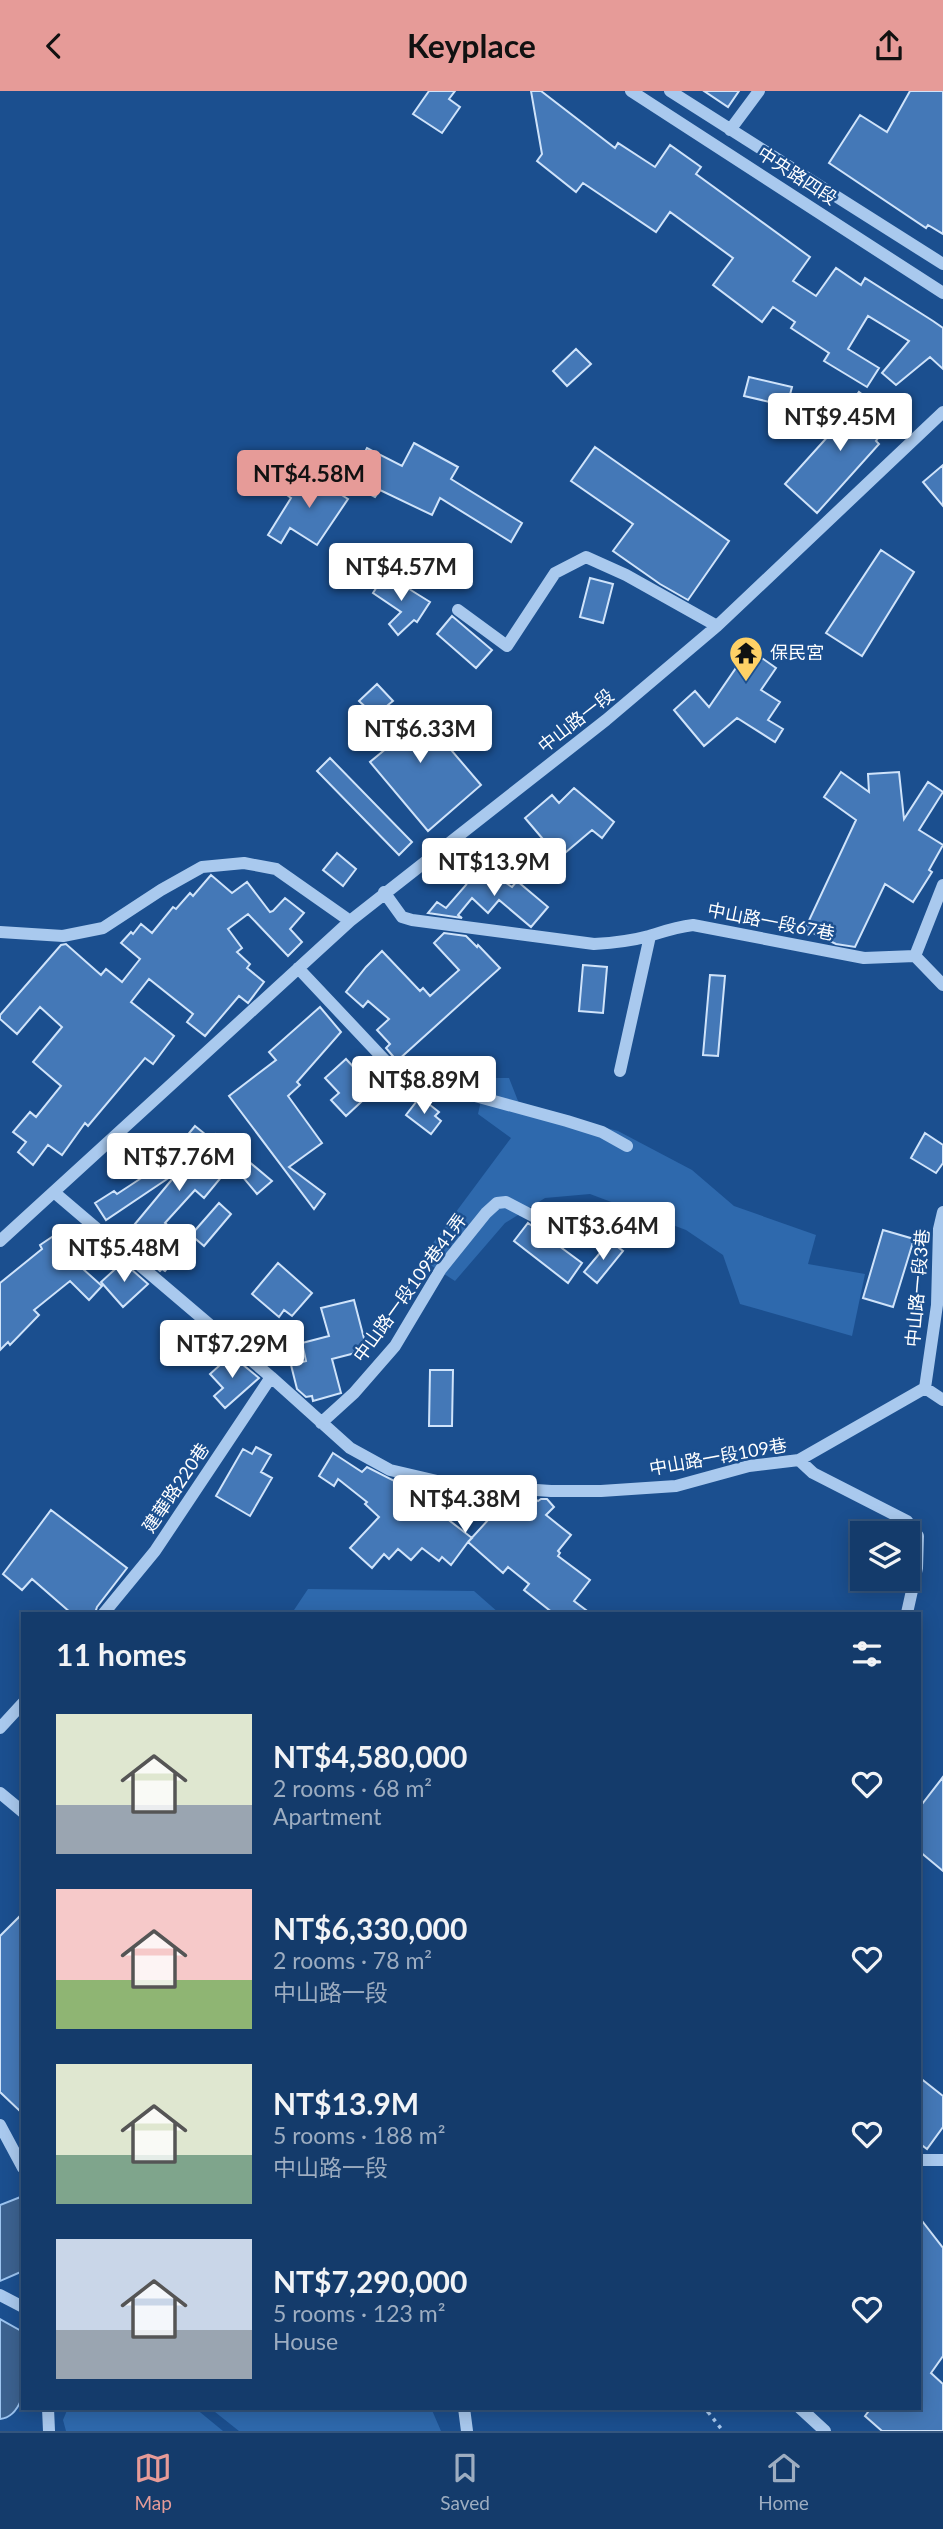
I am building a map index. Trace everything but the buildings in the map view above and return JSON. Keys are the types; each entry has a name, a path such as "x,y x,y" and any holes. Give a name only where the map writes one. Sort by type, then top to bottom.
{"street":[{"name":"中央路四段","path":"631,91 943,293"},
{"name":"中央路四段","path":"670,91 943,264"},
{"path":"730,130 759,91"},
{"name":"中山路一段","path":"0,1241 350,921 606,720 717,626 942,415"},
{"path":"458,610 508,646 555,573 586,557 626,575 717,626"},
{"path":"0,932 63,936 103,928 202,867 244,863 276,869 350,921"},
{"path":"943,885 915,956 943,985"},
{"name":"中山路一段67巷","path":"384,892 402,917 412,920 594,944 617,943 650,936 668,928 693,925 864,958 915,956"},
{"path":"620,1071 650,936"},
{"path":"298,968 395,1071 406,1077 603,1132 627,1146"},
{"name":"中山路一段109巷","path":"55,1193 271,1377 349,1448 390,1470 450,1484 551,1492 601,1492 676,1486 749,1466 799,1460 925,1388"},
{"name":"中山路一段109巷41弄","path":"321,1423 354,1393 395,1346 440,1269 497,1203 506,1202 572,1237"},
{"name":"中山路一段3巷","path":"925,1388 937,1305 939,1229 943,1212"},
{"name":"建華路220巷","path":"105,1612 155,1552 271,1377"},
{"path":"925,1388 943,1400"},
{"path":"799,1460 813,1473 907,1521 918,1536 918,1568 907,1612"},
{"path":"0,1728 21,1705"},
{"path":"0,1793 21,1810"},
{"path":"0,2125 21,2164"},
{"path":"921,2160 943,2160"},
{"path":"0,2295 21,2306"},
{"path":"48,2410 49,2431"},
{"path":"464,2410 467,2431"},
{"path":"802,2410 825,2431"}],"path":[{"path":"704,2410 723,2431"},
{"path":"708,2412 714,2410"}],"shaded area":[{"path":"486,1078 509,1078 520,1106 618,1131 692,1170 734,1206 816,1235 808,1264 865,1274 852,1336 740,1304 723,1255 686,1230 590,1194 545,1198 505,1223 455,1281 421,1259 511,1138 478,1114"},
{"path":"308,1589 474,1591 498,1612 293,1612"},
{"path":"21,2197 21,2272 0,2281 0,2205"},
{"path":"0,2319 21,2331 21,2400 13,2413 0,2419"},
{"path":"67,2410 197,2410 223,2431 66,2431 63,2420"},
{"path":"213,2410 432,2410 441,2431 239,2431"}],"place":[{"name":"保民宮","path":"746,683"}]}
